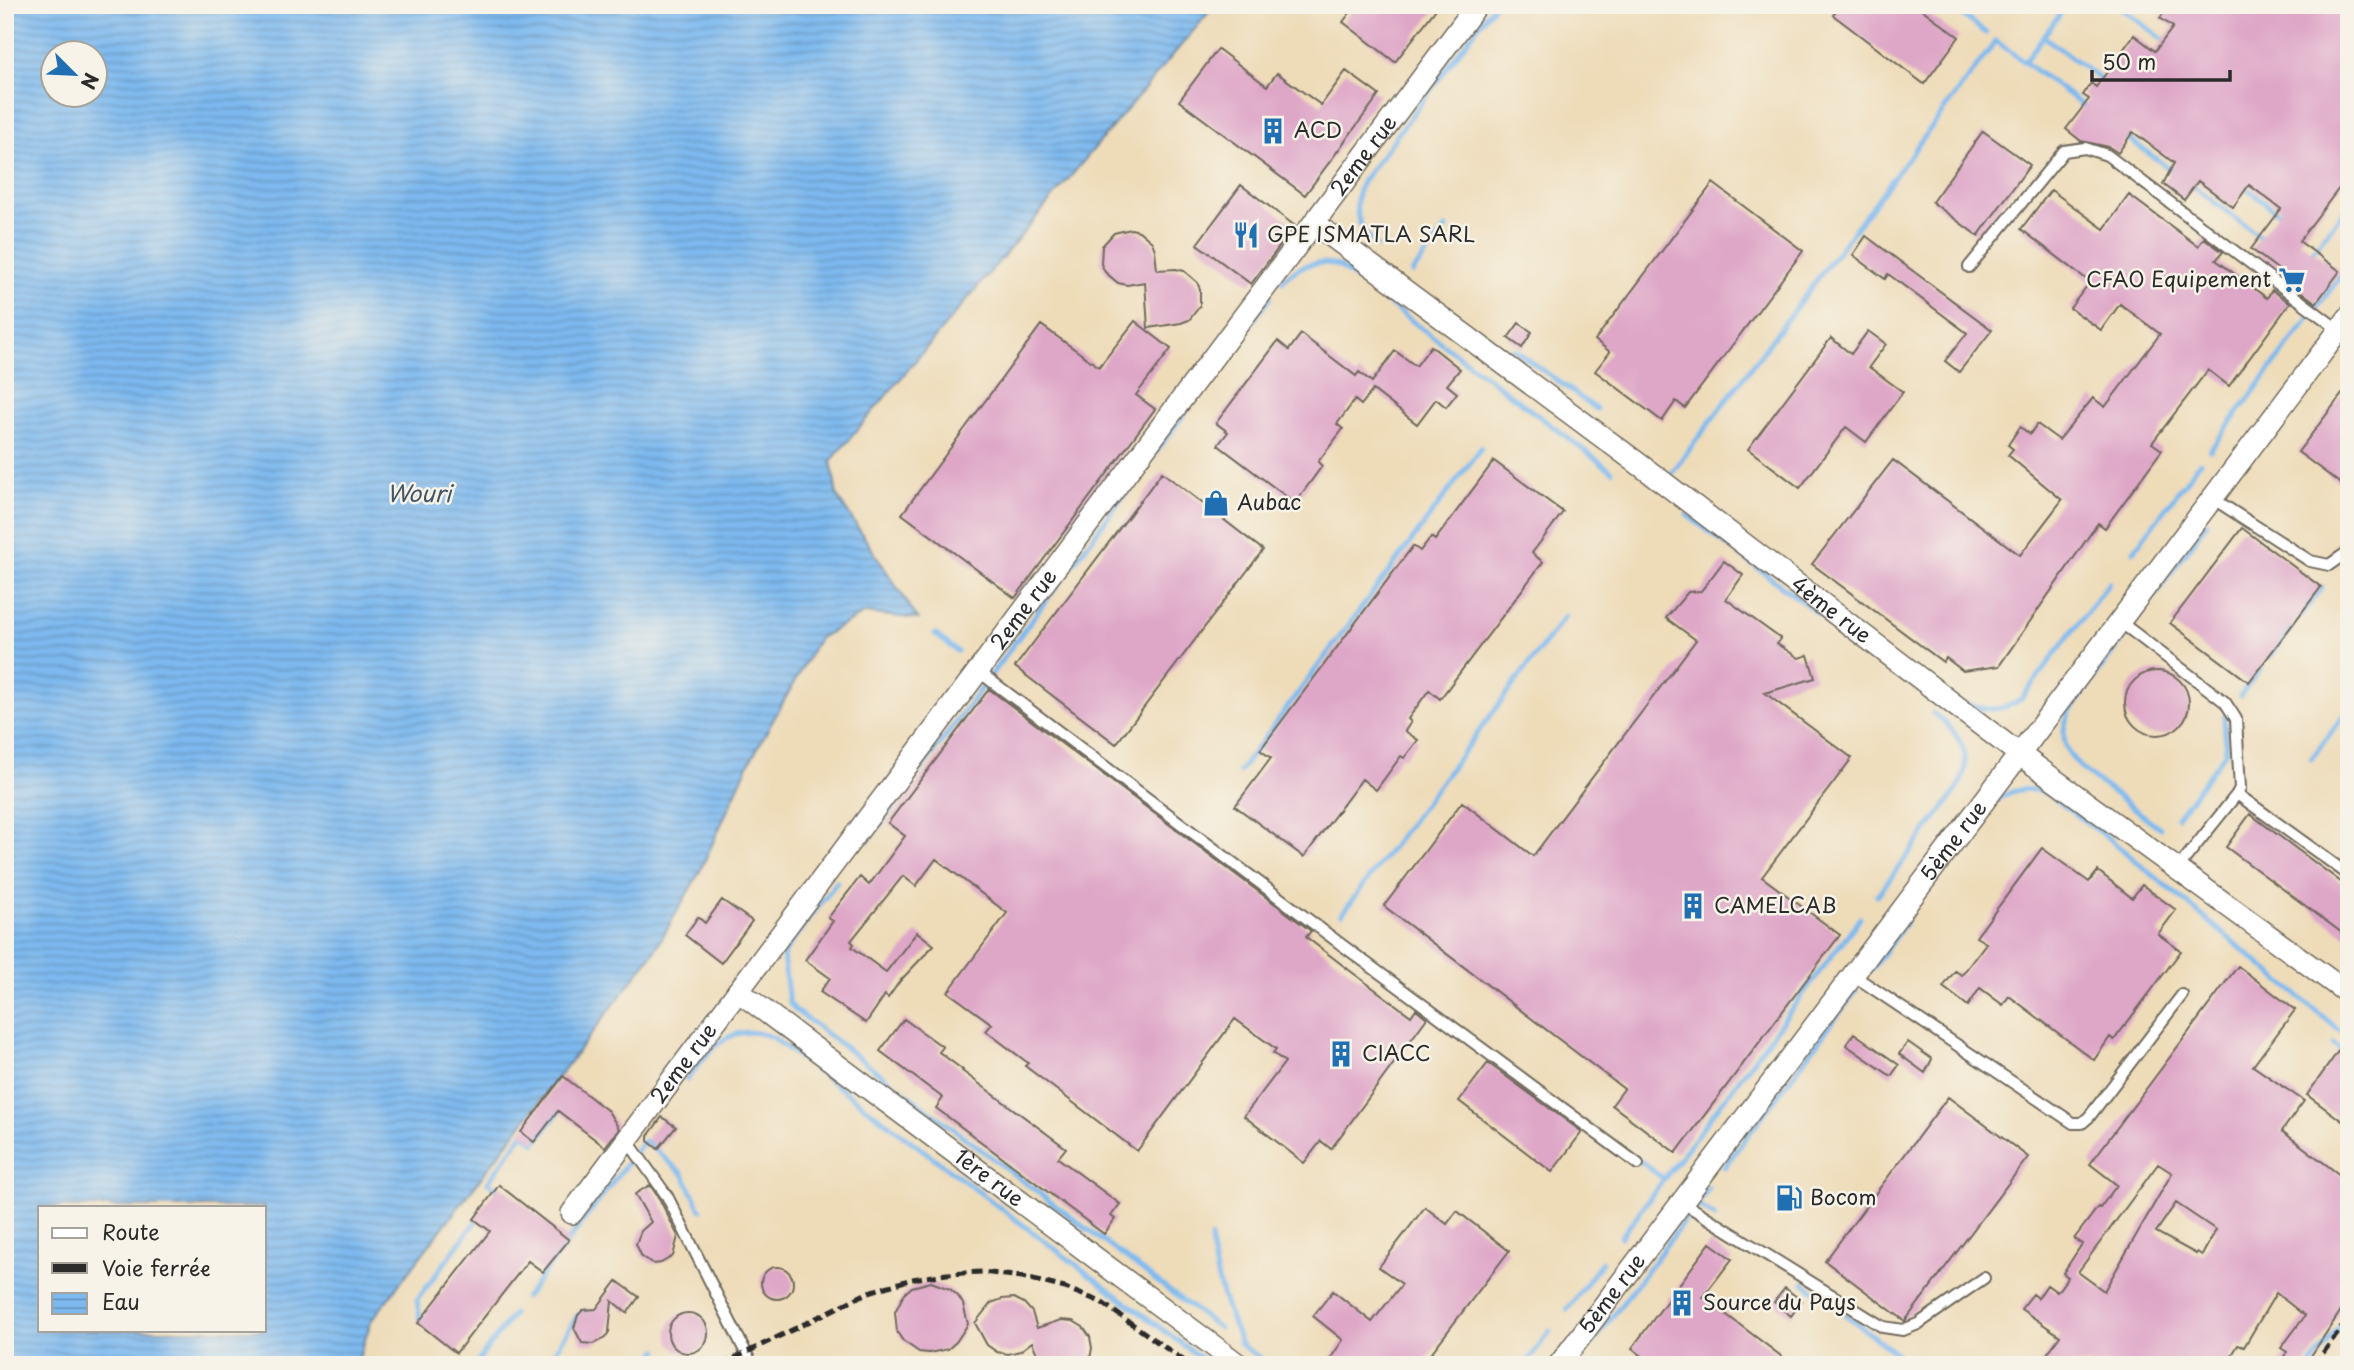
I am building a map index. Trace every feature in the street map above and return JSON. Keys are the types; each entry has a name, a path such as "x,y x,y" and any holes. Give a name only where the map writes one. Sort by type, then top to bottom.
{"street":[{"name":"2eme rue","path":"572,1213 1477,5"},
{"name":"4ème rue","path":"1314,223 1660,479 2019,754 2349,994"},
{"name":"5ème rue","path":"1559,1365 2344,323"},
{"name":"1ère rue","path":"738,991 1239,1365"}],"lane":[{"path":"1969,267 2064,150 2084,148 2107,155 2344,323"},
{"path":"2213,498 2310,561 2329,565 2349,551"},
{"path":"2119,621 2225,702 2236,719 2240,780 2237,794 2177,869"},
{"path":"978,671 1638,1164"},
{"path":"2237,794 2349,875"},
{"path":"1853,975 2073,1123 2082,1123 2089,1117 2182,995"},
{"path":"626,1140 667,1196 752,1365"},
{"path":"1682,1202 1883,1327 1903,1330 1918,1324 1984,1278"}],"water":[{"name":"Wouri","path":"5,5 1215,5 831,461 837,496 918,619 865,613 819,638 748,765 700,871 654,952 371,1321 357,1365 5,1365"}],"building":[{"path":"1356,5 1439,5 1395,62 1343,22"},
{"path":"1840,5 1916,5 1959,37 1924,84 1833,15"},
{"path":"2170,5 2347,5 2342,13 2349,18 2349,175 2299,241 2340,271 2316,303 2251,249 2281,209 2249,185 2233,207 2198,181 2184,200 2163,184 2174,163 2133,132 2118,153 2109,147 2081,141 2066,129 2089,99 2083,95 2091,83 2096,87 2134,35 2155,51 2173,27 2160,18"},
{"name":"ACD","path":"1218,49 1267,86 1277,73 1321,105 1346,71 1379,95 1305,195 1179,101"},
{"path":"1983,131 2030,165 1978,236 1932,202"},
{"path":"1713,183 1803,251 1685,408 1676,401 1662,421 1595,371 1610,352 1595,340"},
{"name":"GPE ISMATLA SARL","path":"1241,185 1295,226 1251,284 1197,244"},
{"path":"2051,190 2104,229 2129,195 2198,246 2204,238 2223,252 2216,260 2267,298 2272,290 2290,303 2229,386 2208,370 2152,443 2162,450 2105,528 2098,523 1999,666 1963,671 1946,658 1943,662 1812,564 1893,460 2020,555 2062,500 2008,455 2013,449 2008,445 2020,427 2030,434 2037,424 2059,440 2093,398 2105,407 2160,334 2120,304 2101,330 2070,308 2090,282 2021,229"},
{"path":"1131,229 1139,231 1152,242 1157,270 1184,271 1197,282 1200,289 1200,306 1189,320 1148,328 1145,282 1127,285 1118,283 1105,272 1101,264 1102,246 1114,233"},
{"path":"1866,236 1992,330 1959,372 1945,361 1967,333 1888,274 1885,279 1853,255"},
{"path":"1135,321 1171,349 1136,395 1155,409 1015,598 902,514 1041,325 1099,367"},
{"path":"1519,323 1532,332 1522,348 1508,338"},
{"path":"1868,331 1886,344 1869,367 1903,392 1866,442 1846,427 1800,488 1748,449 1831,338 1851,354"},
{"path":"1301,334 1356,376 1359,372 1372,382 1395,351 1416,366 1431,346 1460,369 1447,385 1457,393 1446,407 1436,399 1417,424 1373,390 1361,405 1355,400 1337,424 1343,429 1318,462 1322,466 1295,503 1218,445 1228,432 1216,423 1278,341 1289,350"},
{"path":"2349,385 2349,490 2298,452"},
{"path":"1494,461 1563,512 1532,553 1543,562 1440,699 1429,690 1408,719 1411,722 1405,731 1418,740 1404,758 1401,756 1376,790 1362,779 1304,857 1235,806 1271,758 1260,750 1413,546 1420,551 1431,537 1435,540"},
{"path":"1162,472 1263,550 1116,744 1015,667"},
{"path":"2242,528 2321,587 2249,682 2170,623"},
{"path":"1724,561 1743,575 1726,599 1781,639 1777,644 1799,658 1808,655 1815,678 1765,693 1852,758 1762,877 1840,935 1676,1153 1612,1105 1624,1089 1384,906 1462,802 1533,856 1696,640 1666,618 1688,592 1701,591"},
{"path":"2157,671 2175,677 2183,685 2189,703 2183,721 2175,729 2157,735 2139,729 2131,721 2125,703 2131,685 2139,677"},
{"path":"989,689 1311,931 1306,937 1353,973 1411,1016 1416,1009 1427,1018 1331,1149 1321,1141 1304,1163 1244,1116 1285,1062 1273,1053 1276,1049 1235,1019 1137,1151 1025,1066 1028,1063 986,1031 992,1024 948,992 1007,913 936,859 916,886 903,876 851,941 854,944 852,947 886,972 917,932 934,945 888,998 885,995 866,1023 820,992 830,978 805,960 833,921 828,918 860,877 869,885 905,836 888,823"},
{"path":"2250,814 2349,888 2349,938 2226,847"},
{"path":"2042,848 2089,882 2098,871 2132,898 2142,885 2176,910 2158,934 2181,951 2114,1040 2110,1037 2094,1060 2009,996 2003,1005 1980,988 1968,1006 1943,987 1955,971 1962,975 1986,943 1976,937"},
{"path":"722,900 752,921 721,963 685,935 698,917 705,923"},
{"path":"2238,966 2295,1010 2253,1066 2304,1101 2282,1131 2349,1182 2349,1314 2342,1309 2305,1365 2278,1365 2287,1352 2281,1348 2305,1316 2276,1293 2244,1347 2238,1345 2226,1365 2039,1365 2060,1336 2021,1309 2033,1294 2038,1298 2047,1285 2057,1292 2068,1277 2063,1273 2082,1244 2074,1239 2117,1185 2090,1164","holes":["2158,1164 2172,1173 2104,1291 2078,1272","2176,1203 2216,1230 2202,1255 2156,1232"]},
{"path":"904,1019 943,1047 939,1052 962,1071 1066,1148 1058,1158 1120,1204 1111,1216 1115,1219 1104,1234 936,1108 943,1098 880,1051"},
{"path":"1854,1033 1899,1065 1891,1076 1846,1045"},
{"path":"1908,1042 1932,1059 1925,1073 1899,1054"},
{"path":"2339,1050 2349,1057 2349,1126 2307,1095"},
{"path":"1488,1063 1582,1132 1552,1172 1459,1101"},
{"path":"563,1076 608,1111 619,1129 605,1147 558,1111 534,1142 521,1132"},
{"path":"1948,1097 2028,1157 1905,1321 1825,1261"},
{"path":"662,1117 676,1127 658,1149 648,1141 648,1136"},
{"path":"499,1185 569,1240 543,1272 528,1261 456,1353 418,1323 490,1231 474,1219"},
{"path":"650,1185 678,1236 673,1256 654,1264 642,1257 636,1244 641,1231 651,1222 635,1194"},
{"path":"1425,1207 1447,1224 1457,1211 1509,1251 1422,1365 1326,1365 1343,1340 1313,1316 1333,1291 1372,1322 1402,1284 1379,1267"},
{"path":"1710,1243 1732,1259 1703,1297 1793,1365 1654,1365 1632,1348"},
{"path":"777,1267 788,1272 793,1283 788,1294 777,1299 766,1294 761,1283 766,1272"},
{"path":"617,1281 639,1297 627,1313 612,1301 609,1332 605,1338 593,1344 582,1343 574,1328 578,1315 583,1310 596,1309"},
{"path":"931,1282 950,1289 958,1296 968,1324 948,1349 929,1353 919,1352 903,1341 897,1332 895,1312 904,1294 912,1287"},
{"path":"1785,1288 1802,1301 1791,1316 1774,1302"},
{"path":"1014,1298 1024,1303 1032,1312 1037,1328 1061,1320 1073,1321 1083,1327 1090,1337 1092,1348 1086,1365 1042,1365 1032,1342 1020,1351 1008,1354 997,1352 987,1345 975,1323 991,1303"},
{"path":"688,1313 696,1314 702,1319 707,1325 707,1341 702,1347 696,1352 688,1353 680,1352 674,1347 669,1341 668,1333 669,1325 674,1319 680,1314"}],"waterway":[{"path":"1377,246 1365,232 1358,217 1357,200 1362,182 1494,5"},
{"path":"1949,5 1986,33"},
{"path":"2024,62 2067,5"},
{"path":"2117,5 2169,44"},
{"path":"2043,36 2105,83"},
{"path":"1668,478 1996,41 2089,110"},
{"path":"2125,136 2174,172"},
{"path":"2190,184 2263,239"},
{"path":"2242,185 2279,213"},
{"path":"2309,256 2349,204"},
{"path":"1412,273 1446,228"},
{"path":"1282,282 1294,271 1308,265 1324,263 1340,267 1612,471"},
{"path":"2210,450 2349,265"},
{"path":"868,841 1270,298"},
{"path":"2306,392 2349,337"},
{"path":"1514,349 1596,409"},
{"path":"1239,772 1481,448"},
{"path":"2134,551 2200,462"},
{"path":"1687,515 1824,618"},
{"path":"2160,828 2081,768 2067,748 2065,724 2071,710 2207,523"},
{"path":"1968,704 1995,709 2021,699 2109,583"},
{"path":"2301,616 2322,588"},
{"path":"1342,914 1565,616"},
{"path":"2271,656 2291,629"},
{"path":"935,634 957,651"},
{"path":"2240,696 2261,668"},
{"path":"2311,759 2349,709"},
{"path":"2177,817 2226,752 2224,718 2229,711"},
{"path":"1877,896 1957,790 1963,778 1965,756 1962,747 1951,729 1933,713"},
{"path":"1996,801 2008,793 2022,790 2035,790 2049,795 2112,841 2339,1030"},
{"path":"837,882 783,956 789,1002 795,1010 1219,1328"},
{"path":"1664,1179 1860,918"},
{"path":"1871,970 1906,922"},
{"path":"1331,930 1354,948"},
{"path":"1724,1167 1856,991"},
{"path":"687,1079 713,1048 733,1035 744,1032 772,1037 1210,1365"},
{"path":"2334,1044 2349,1056"},
{"path":"497,1189 488,1182 523,1134 535,1143 559,1112"},
{"path":"645,1141 683,1174 701,1210"},
{"path":"525,1298 643,1142"},
{"path":"1621,1237 1664,1179 1640,1161"},
{"path":"1588,1349 1709,1188"},
{"path":"1697,1204 1715,1217"},
{"path":"420,1319 417,1300 476,1221"},
{"path":"1211,1238 1218,1279 1241,1344"},
{"path":"1567,1310 1602,1262"},
{"path":"1804,1283 1911,1365"},
{"path":"547,1365 577,1316 585,1311"},
{"path":"475,1365 513,1314"},
{"path":"2311,1365 2349,1314"},
{"path":"1525,1365 1550,1331"},
{"path":"1239,1343 1262,1360"},
{"path":"647,1365 658,1350"}],"railway":[{"path":"721,1365 869,1292 912,1279 982,1272 1022,1277 1065,1288 1101,1302 1190,1365"},
{"path":"2314,1365 2349,1318"}],"place":[{"name":"ACD","path":"1273,131"},
{"name":"GPE ISMATLA SARL","path":"1246,235"},
{"name":"CFAO Equipement","path":"2292,280"},
{"name":"Aubac","path":"1216,503"},
{"name":"CAMELCAB","path":"1693,906"},
{"name":"CIACC","path":"1341,1054"},
{"name":"Bocom","path":"1789,1198"},
{"name":"Source du Pays","path":"1682,1303"}]}
